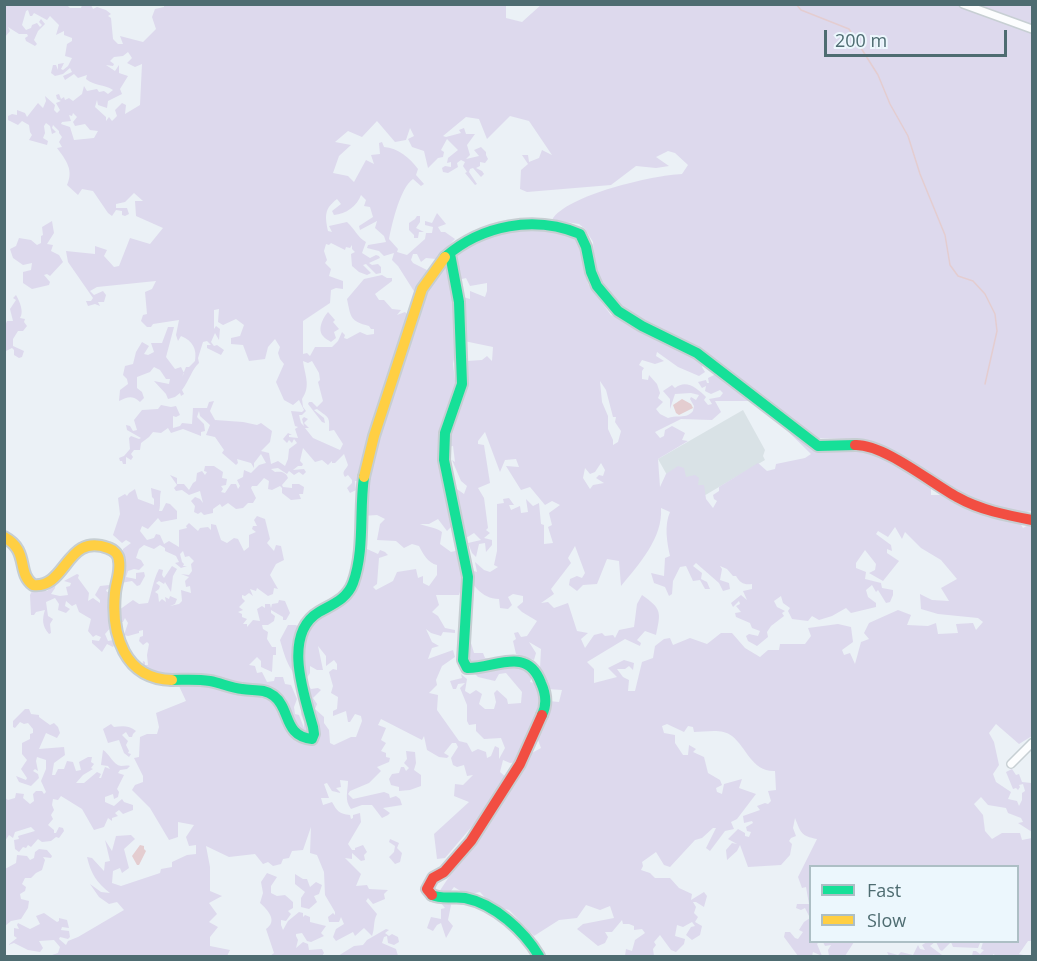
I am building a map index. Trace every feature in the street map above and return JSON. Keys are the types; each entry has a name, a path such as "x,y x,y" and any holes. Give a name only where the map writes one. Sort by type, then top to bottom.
{"street":[{"path":"963,4 1032,29"},
{"path":"4,537 17,546 25,574 30,584 34,586 47,585 74,551 80,548 99,545 112,549 119,558 120,566 114,609 118,633 126,656 136,669 153,679 203,680 270,693 275,697 294,730 302,738 312,738 313,727 299,672 300,637 308,621 338,603 354,583 364,477 372,444 422,289 435,267 468,239 512,224 557,227 580,234 588,246 589,263 596,284 616,310 632,322 698,352 818,446 862,445 875,449 989,512 1032,520"},
{"path":"450,254 459,302 462,384 445,433 443,447 468,577 463,660 467,668 477,669 497,662 514,660 530,665 539,678 546,697 546,707 520,764 471,841 444,872 433,878 427,889 433,897 464,897 475,901 502,917 529,941 539,957"},
{"path":"1011,764 1032,743"}],"shaded area":[{"path":"164,4 506,5 506,18 522,22 542,4 1032,5 1032,511 1011,515 988,510 869,443 847,439 812,438 719,365 684,342 652,327 614,304 595,276 593,242 585,229 579,224 552,220 560,211 574,202 592,195 632,182 682,174 688,165 675,153 668,151 656,157 669,166 656,168 636,166 611,185 527,192 520,189 521,170 528,164 522,155 528,155 529,162 539,158 542,150 552,155 529,121 510,116 487,139 479,119 466,117 443,136 461,133 459,130 464,128 466,134 475,134 467,145 470,155 466,159 479,156 474,150 481,147 488,159 485,163 480,162 480,166 476,168 484,174 481,177 473,168 470,169 469,172 477,184 475,185 465,173 467,172 463,166 465,162 461,160 457,163 458,167 448,173 443,172 442,168 445,166 451,167 451,162 447,163 448,158 458,150 447,139 441,150 444,152 443,157 438,158 428,168 424,151 412,147 408,139 414,136 410,128 406,140 395,142 377,121 362,137 348,131 335,142 351,145 339,156 333,173 348,176 354,182 366,160 374,164 371,155 380,154 379,143 382,142 384,147 403,154 418,169 416,175 424,184 421,186 413,179 408,184 400,198 392,225 389,239 398,249 397,252 407,255 425,239 426,233 432,233 433,227 425,225 425,221 432,223 437,213 446,224 438,227 441,232 455,239 436,259 426,258 421,262 417,254 413,254 411,260 413,263 427,270 417,296 392,260 394,253 384,256 379,251 367,248 368,245 386,242 384,236 375,228 377,221 360,230 359,226 373,217 370,207 364,206 366,200 361,195 350,209 334,215 332,211 341,204 337,199 326,213 328,231 332,232 329,226 347,222 366,242 362,253 370,258 379,256 380,258 369,263 378,264 381,267 381,273 376,274 366,264 363,265 371,273 367,275 352,266 351,254 355,252 352,245 350,248 346,247 345,250 331,243 326,244 324,251 327,260 325,263 331,269 329,276 343,281 343,289 331,290 330,303 303,321 303,354 307,353 310,356 315,347 332,347 342,332 345,335 344,338 347,339 360,332 367,335 374,334 374,329 352,318 347,299 364,279 382,275 392,278 392,281 375,294 379,300 384,300 392,309 401,310 397,315 405,312 407,314 404,331 413,331 427,284 445,261 449,263 455,303 457,344 453,364 456,389 441,431 438,459 453,525 447,531 438,519 429,524 420,524 442,532 440,544 451,552 459,550 462,567 477,572 475,562 490,572 498,567 494,565 497,551 497,504 504,503 503,499 509,498 514,505 509,505 511,510 520,506 521,513 528,512 526,499 533,506 539,503 541,524 544,525 544,544 553,543 548,527 552,525 549,513 560,505 552,501 545,505 530,487 521,490 506,466 519,467 516,459 505,460 500,472 485,432 478,444 484,445 490,483 478,488 484,498 488,528 486,530 490,533 484,538 492,540 492,545 486,552 485,543 479,544 476,557 468,543 481,540 474,533 466,538 454,487 464,494 467,486 461,481 452,460 455,462 453,446 447,447 467,383 467,361 482,360 487,356 492,361 493,347 464,341 463,297 470,299 470,291 485,297 487,283 470,286 466,278 458,280 456,254 496,233 519,228 544,229 576,236 583,250 588,284 611,315 685,347 753,401 715,401 721,412 712,420 681,419 655,432 660,438 664,436 665,430 672,426 685,433 682,440 688,441 658,459 660,487 666,474 678,466 684,468 686,477 695,475 699,478 698,485 704,485 706,499 713,508 717,501 713,495 719,491 719,487 758,463 767,471 775,469 776,464 805,458 811,454 766,410 820,449 862,445 931,484 931,495 945,495 977,510 1019,521 1023,528 1032,523 1032,736 1019,744 996,724 989,733 994,742 999,765 993,774 996,782 1011,792 1008,799 1017,801 1019,806 1022,793 1025,791 1023,784 1019,785 1018,790 1013,789 1006,772 1012,769 1016,775 1019,774 1022,782 1031,783 1032,832 1018,823 1023,822 1021,818 1008,813 1006,808 988,805 981,797 974,804 983,815 985,831 992,839 1002,833 1020,833 1022,840 1032,838 1032,941 1028,941 1019,954 1028,956 993,954 993,956 972,956 973,951 980,954 984,950 981,949 983,943 1019,943 1019,865 809,865 809,904 806,887 802,888 798,877 817,839 802,833 795,818 793,828 796,836 789,841 792,844 790,855 781,865 748,867 740,845 727,860 726,850 732,843 737,844 728,839 738,829 749,837 751,832 747,831 746,827 753,823 752,821 744,823 743,816 760,810 757,806 768,804 771,801 768,791 776,790 775,771 755,764 737,741 728,734 719,731 694,732 693,727 688,726 684,732 667,724 662,726 664,733 675,735 675,743 683,755 688,755 689,745 696,749 693,752 704,757 708,773 720,780 722,785 716,788 717,792 722,794 724,784 742,779 739,788 756,794 737,819 731,822 734,829 725,831 710,851 706,848 716,828 695,840 670,867 664,865 656,852 642,862 641,870 650,873 655,878 670,878 679,888 692,894 691,900 704,892 707,896 704,907 693,902 696,907 694,913 698,917 695,922 702,926 700,935 692,940 686,935 691,927 695,926 692,922 683,927 677,925 675,936 685,939 684,944 676,952 671,950 660,935 654,942 656,945 653,949 654,956 625,956 626,949 632,951 635,940 645,933 642,929 634,930 634,926 623,924 622,920 612,932 605,932 608,937 605,943 598,946 577,929 583,924 614,918 610,906 600,910 586,905 577,918 559,920 534,936 509,910 493,907 480,892 467,895 454,887 448,895 451,905 448,920 453,926 446,938 441,923 433,931 427,928 431,917 441,919 441,909 445,908 441,903 439,892 530,754 541,748 536,735 546,714 549,701 559,702 562,690 548,689 540,668 541,649 529,642 536,653 534,660 516,654 514,633 518,632 521,637 527,636 537,621 517,607 523,602 523,596 513,594 508,597 512,605 508,609 500,608 499,599 482,593 463,570 465,577 459,595 436,595 439,605 432,612 438,616 445,628 455,630 455,633 443,632 441,636 426,629 432,642 439,646 432,648 428,659 453,650 455,657 442,666 436,680 437,685 429,693 438,695 437,710 459,741 467,743 472,752 478,749 486,752 487,758 491,756 495,746 499,748 499,759 505,748 501,738 484,739 476,731 476,724 469,725 467,705 460,688 465,683 458,684 456,689 453,689 450,681 462,678 461,674 467,679 465,691 470,694 476,690 482,694 479,704 485,709 494,709 496,702 494,693 497,690 507,699 508,704 521,703 522,692 506,673 499,674 495,681 478,677 474,673 482,665 470,663 466,655 469,636 474,653 483,653 485,658 517,663 534,673 530,682 535,683 542,706 529,731 519,762 510,763 503,760 500,772 507,778 486,810 445,858 437,859 434,834 469,802 454,796 455,784 463,785 473,775 467,776 464,765 457,767 453,765 451,758 458,747 456,743 452,743 444,753 449,756 447,758 439,757 427,750 424,736 422,740 381,719 378,725 386,728 381,740 386,743 381,751 390,758 389,762 377,767 381,771 369,783 348,794 353,799 384,792 389,794 390,798 396,796 400,799 402,805 383,808 390,813 382,818 372,805 362,805 351,809 347,799 348,781 340,780 341,787 336,788 341,793 332,791 327,783 324,784 329,798 321,798 323,805 332,802 339,812 350,815 351,819 353,815 360,813 361,822 348,844 352,850 363,845 367,852 364,855 365,860 361,861 352,853 352,859 345,858 361,874 356,886 367,885 369,889 388,890 384,894 385,899 373,904 368,898 366,901 377,914 372,936 364,928 355,936 353,932 336,941 333,937 336,929 344,924 341,917 339,922 329,922 328,917 333,913 335,915 335,912 325,895 324,872 317,855 310,853 311,827 303,850 292,851 289,858 273,866 268,862 263,864 255,854 229,857 206,846 210,867 210,891 222,896 209,903 217,914 209,922 218,927 210,937 210,946 230,950 227,956 49,956 58,953 60,947 54,940 39,941 43,948 40,952 28,950 14,943 8,945 17,938 14,936 14,928 19,929 18,923 30,929 40,924 36,916 44,913 57,922 59,918 67,920 69,928 62,927 61,930 69,931 70,937 59,939 66,945 68,941 124,910 117,902 109,904 99,897 90,884 101,892 110,893 95,878 87,857 92,858 104,871 105,862 110,861 105,840 112,851 116,836 131,835 135,839 124,849 129,868 122,873 120,868 113,871 112,883 121,886 160,873 161,869 172,867 172,862 187,855 196,854 196,845 189,846 186,837 194,825 178,822 178,837 169,840 150,808 132,790 135,785 143,782 143,776 134,758 139,757 140,737 157,734 159,727 156,713 186,701 179,686 180,675 159,674 142,667 143,661 145,665 148,665 149,644 147,642 143,645 139,641 143,636 143,630 128,636 124,635 128,623 125,618 123,622 119,622 119,610 133,600 139,604 148,603 159,569 163,570 164,578 172,566 177,569 173,576 171,592 165,582 164,584 159,581 156,583 160,586 155,592 158,594 159,602 162,599 166,602 165,597 169,599 170,596 177,599 175,604 170,606 179,604 182,601 181,590 191,593 190,586 186,587 185,581 189,577 181,574 189,575 192,571 191,564 194,561 189,556 185,557 183,551 180,554 183,566 187,566 181,568 175,563 179,562 176,556 165,551 165,548 160,545 154,549 144,545 139,549 136,558 144,565 139,570 128,571 126,577 136,579 136,573 144,572 145,576 140,585 137,586 132,581 121,583 124,568 123,549 131,543 126,540 122,543 113,535 120,514 118,498 125,494 127,496 135,489 138,499 154,505 151,488 161,491 159,511 162,511 166,503 170,504 177,511 177,519 161,522 158,518 148,529 142,526 140,531 147,540 154,538 156,534 160,535 164,544 169,541 179,547 179,530 187,528 189,523 198,531 200,528 208,527 211,530 211,524 216,525 221,540 227,543 234,538 238,539 244,551 249,547 249,535 256,532 252,529 253,526 257,526 254,520 257,516 265,519 270,539 267,543 274,551 276,545 281,546 284,560 276,564 270,575 278,589 274,588 273,594 268,596 257,588 256,591 250,589 253,596 249,593 242,595 245,601 239,607 243,610 238,612 247,619 243,624 247,624 247,627 253,620 260,621 257,609 262,606 265,608 265,604 270,604 271,608 272,604 278,603 279,600 285,601 290,613 286,620 283,620 283,617 271,610 275,616 274,621 268,625 262,625 263,629 268,632 267,639 272,647 276,647 272,672 261,667 261,661 257,657 249,665 255,666 257,673 262,672 267,682 274,681 275,677 283,677 285,684 291,685 297,699 294,707 295,714 299,715 304,728 301,714 303,699 305,706 310,709 306,686 321,690 313,698 317,704 315,709 324,717 324,723 329,730 330,743 334,745 356,737 362,721 361,716 355,714 348,722 346,711 333,716 333,711 337,709 338,697 331,693 333,686 329,672 333,669 337,670 337,664 334,660 326,666 326,656 318,646 323,670 310,666 310,673 304,682 295,674 280,640 288,625 296,625 304,632 314,621 345,601 356,583 367,549 378,554 380,550 388,555 379,558 377,584 373,587 376,590 393,581 397,572 416,569 418,578 423,576 423,583 429,586 437,575 437,565 428,560 419,546 412,544 404,548 396,541 377,540 380,524 385,519 377,515 362,516 366,471 362,467 360,481 355,481 356,490 350,493 347,488 352,480 348,475 345,477 344,475 348,465 344,454 335,463 332,461 328,465 322,460 315,462 303,448 300,461 303,464 293,470 304,469 306,472 303,475 299,472 294,475 289,471 287,474 278,468 271,469 275,472 283,472 287,476 283,487 292,488 292,484 299,484 304,487 303,494 299,494 301,499 291,500 282,493 280,486 272,490 268,489 269,481 264,478 257,486 251,488 256,498 253,503 236,509 228,503 222,507 220,504 213,509 213,513 204,515 201,512 198,514 194,512 195,506 191,501 195,497 203,503 200,491 189,495 182,490 176,491 174,488 177,485 170,475 177,478 177,484 184,484 189,490 196,481 197,473 202,471 205,475 207,472 204,471 205,466 214,466 223,472 222,478 227,479 226,485 221,486 223,489 221,492 225,493 231,484 236,484 238,489 240,486 237,480 243,477 244,470 251,473 259,465 266,463 261,454 254,463 254,468 251,463 237,459 236,465 222,453 224,450 215,437 206,435 210,425 200,416 199,411 197,417 204,424 205,431 201,432 201,436 183,429 171,433 168,428 161,433 153,432 141,443 140,450 134,450 131,460 126,457 126,464 120,461 119,458 130,449 129,438 131,436 141,438 127,430 126,425 130,426 133,431 137,430 134,420 142,410 158,409 161,405 176,406 180,415 173,416 173,428 182,423 192,424 193,408 207,408 209,402 214,401 210,411 215,420 257,425 261,423 272,431 270,442 261,451 269,453 271,464 278,461 285,466 289,449 297,443 294,439 292,443 289,440 287,443 283,439 288,433 292,435 289,437 298,438 295,429 298,427 295,426 291,411 302,412 304,410 299,400 293,405 284,400 276,382 284,364 280,359 278,353 280,347 275,339 268,347 265,359 249,361 243,345 231,344 231,338 240,336 244,325 236,319 223,325 218,322 219,309 214,310 214,329 216,326 220,329 219,340 215,333 211,342 214,346 217,345 224,350 221,355 207,348 207,345 211,345 207,341 203,342 198,358 199,363 182,390 184,394 181,396 180,393 168,399 154,381 169,384 170,379 166,379 160,370 154,367 150,372 137,377 137,388 142,392 144,398 140,402 130,397 119,401 120,390 128,384 123,375 125,366 133,364 142,342 149,346 144,354 148,355 154,352 151,343 162,343 168,327 174,327 166,357 175,369 181,367 184,373 186,367 195,361 195,349 181,336 178,341 176,335 179,320 153,324 151,327 147,327 141,321 143,315 147,314 145,292 152,289 156,281 97,287 90,291 94,295 103,291 106,295 104,302 98,302 100,306 95,304 88,306 86,301 91,301 93,298 68,262 66,251 95,254 95,246 107,250 104,256 114,267 119,266 130,238 150,244 163,228 136,216 135,201 143,201 134,193 125,202 116,204 116,208 127,208 129,214 125,216 122,215 122,211 116,210 112,216 93,191 82,189 78,195 67,185 69,170 57,148 62,147 59,142 62,137 53,125 52,128 56,132 52,134 50,126 46,123 44,126 43,138 48,141 47,145 29,140 32,135 29,125 22,121 18,125 8,120 8,116 17,115 17,110 25,113 27,117 38,103 43,108 46,101 45,96 55,105 54,110 57,113 60,110 56,103 61,101 56,95 59,94 61,99 64,97 65,100 69,98 73,101 82,94 84,86 87,91 97,89 99,92 104,91 108,94 113,90 89,81 86,79 87,75 78,78 74,74 65,80 63,76 72,72 70,68 63,74 55,76 51,73 53,65 56,65 58,70 58,64 64,63 61,69 63,70 68,66 72,58 65,56 67,44 72,41 72,38 64,35 64,31 56,35 59,25 50,16 47,20 34,13 30,16 28,10 22,25 26,30 37,23 40,27 41,19 45,24 38,31 34,40 37,44 35,46 26,41 27,34 19,34 8,27 10,31 5,37 4,5 67,5 70,8 81,8 82,5 91,5 93,9 97,7 106,10 111,14 108,16 111,18 113,39 118,44 123,44 120,36 143,42 156,29 152,17 155,9 164,7","holes":["128,52 132,58 127,63 135,67 142,64 140,105 125,114 126,105 122,103 115,110 117,116 112,121 109,117 106,121 106,117 95,107 97,100 98,105 107,108 108,101 122,94 120,89 128,76 119,73 119,65 115,71 106,65 113,66 114,64 110,61 114,57 123,56","73,113 77,117 73,122 75,126 85,124 90,130 98,131 94,138 74,140 70,127 61,124 71,121 69,115 72,116","657,352 678,367 699,376 705,372 703,365 715,372 708,378 709,383 706,380 698,382 702,388 706,386 705,391 711,394 720,390 723,393 720,397 709,399 712,404 708,405 704,400 706,397 695,388 683,384 675,388 672,385 663,391 670,399 670,409 675,394 691,393 699,395 696,400 691,397 690,399 694,406 693,411 684,416 668,418 660,414 656,409 663,402 658,398 660,393 657,384 649,375 648,380 642,379 644,368 639,365 642,360 655,364 664,361 656,356","303,361 308,363 312,361 319,373 318,382 323,401 317,407 312,402 308,404 322,422 325,423 324,418 314,410 317,409 328,417 329,431 334,430 343,444 340,450 313,438 305,428 309,428 304,423 308,419 304,417 302,419 304,426 301,423 299,415 306,411 302,399 307,385","600,381 606,390 613,417 616,417 615,422 621,431 618,442 613,445 608,429 608,416 602,402","601,463 605,470 603,476 599,475 596,478 604,483 593,485 590,489 583,478 585,468 590,474 595,472","661,508 670,512 667,528 670,556 665,558 664,576 651,573 654,583 665,587 669,596 672,594 673,581 680,567 686,566 693,581 700,580 705,589 710,589 707,582 701,579 702,573 693,566 696,563 719,583 723,591 730,589 729,583 720,580 722,569 720,566 743,583 752,584 752,589 743,591 747,600 741,595 731,603 733,607 739,601 740,604 736,606 741,612 735,613 736,617 750,623 752,628 760,631 758,636 749,634 746,636 748,641 757,646 768,637 767,632 771,626 784,616 782,613 785,611 777,607 774,601 781,596 783,603 790,608 788,611 792,619 808,621 812,616 819,620 846,608 851,613 876,607 876,603 868,597 866,590 872,585 886,603 890,602 893,590 882,588 881,583 865,579 866,572 856,568 856,563 865,550 876,564 875,570 869,573 883,581 899,561 887,553 887,549 892,551 891,545 876,534 878,531 888,537 895,527 902,539 905,532 921,548 941,560 957,579 941,588 949,601 932,600 920,594 921,609 938,614 978,618 983,622 976,630 973,623 956,624 958,633 938,634 936,623 928,626 907,625 911,615 898,610 869,623 864,633 869,639 861,642 855,664 850,653 844,655 842,650 853,642 851,627 838,624 808,628 811,636 805,644 780,644 779,650 768,650 760,657 745,648 732,633 721,633 707,644 690,638 673,645 670,638 664,639 655,646 653,658 642,662 635,691 628,691 629,680 623,677 617,669 625,669 629,666 633,670 634,663 624,660 608,668 617,677 594,683 594,669 587,662 625,639 640,646 641,643 637,640 645,631 656,635 659,621 657,608 642,595 637,604 634,627 619,630 615,638 613,635 605,636 602,633 594,635 585,648 581,639 588,633 577,631 568,603 554,608 548,602 541,603 554,594 551,589 571,563 568,558 575,546 585,573 582,578 577,576 570,579 569,585 577,591 583,585 597,584 607,559 619,561 621,586 654,540 661,519"]},
{"path":"420,216 420,222 416,228 424,232 419,232 418,238 414,238 409,230 409,223"},
{"path":"52,221 54,233 47,244 53,245 51,251 59,255 63,262 50,276 44,275 50,282 49,285 32,289 23,283 23,272 31,270 32,263 23,265 13,258 10,249 16,246 19,238 31,240 37,245 41,243 42,227"},
{"path":"16,295 22,310 20,318 25,319 27,326 23,331 18,331 13,339 13,346 24,351 22,357 19,358 14,355 12,348 4,352 5,326 7,321 13,321 10,309 16,300 13,298"},
{"path":"328,312 339,329 334,332 336,338 331,342 321,333 323,320"},
{"path":"682,399 691,404 693,408 679,415 673,405"},
{"path":"743,410 765,450 763,456 765,460 685,507 658,459"},
{"path":"77,574 89,593 88,601 93,598 100,603 95,595 100,586 109,585 111,587 106,590 107,592 114,591 112,626 105,634 108,641 113,640 116,643 113,647 107,644 102,652 92,643 92,640 99,641 101,637 96,635 93,637 88,631 91,619 79,612 76,604 72,606 66,601 65,606 70,609 66,613 58,610 59,604 55,598 46,602 48,616 53,619 49,634 43,622 45,610 31,615 30,595 32,591 47,591 56,582 51,594 68,595 66,587 71,583 64,581"},
{"path":"25,709 29,709 31,714 39,715 50,725 54,723 58,727 60,733 57,738 46,733 39,749 64,747 65,755 54,763 52,775 55,775 58,769 64,769 67,761 73,762 76,771 81,770 79,762 92,757 91,762 94,764 91,768 93,769 76,783 84,783 97,772 101,774 99,778 101,778 105,767 110,769 108,766 101,765 103,750 118,765 130,766 118,773 124,775 117,789 118,797 114,799 113,794 105,797 105,802 114,806 122,799 133,805 133,810 123,814 119,810 115,813 118,816 112,818 112,821 108,818 104,827 94,830 82,809 61,796 58,800 53,799 54,810 51,815 53,819 48,825 54,833 59,827 63,828 64,831 59,838 42,842 38,839 31,847 28,845 26,848 23,847 19,852 15,849 14,840 19,839 18,836 35,831 31,827 15,832 13,838 9,835 5,841 5,798 8,800 15,798 16,793 24,794 23,798 30,804 34,801 33,794 36,791 42,791 44,794 46,792 41,781 46,769 46,760 37,757 38,771 35,769 33,771 38,774 39,778 31,786 19,782 16,776 26,780 27,778 21,769 27,760 22,754 22,743 30,739 33,729 28,723 20,722 15,728 13,727 13,721"},
{"path":"111,724 114,727 123,726 136,731 132,737 129,737 126,732 122,735 128,741 126,745 128,753 131,754 129,757 124,753 119,740 108,743 103,729"},
{"path":"406,751 415,752 414,770 421,775 421,786 399,791 399,787 391,785 389,779 392,774 399,773 401,767 404,767 406,771 409,768 404,763 407,759"},
{"path":"390,839 399,843 397,848 402,853 400,862 395,864 389,857 394,852 395,846 389,842"},
{"path":"140,845 144,846 146,851 137,865 132,856"},
{"path":"39,849 47,850 52,856 51,858 43,857 45,860 42,870 31,878 25,878 22,884 26,887 25,891 20,894 21,899 29,901 28,908 21,919 11,921 5,926 5,869 16,863 17,855 27,856 30,860 34,858 35,852"},
{"path":"267,873 277,877 271,886 271,893 277,896 285,895 293,902 293,908 288,911 291,914 286,921 281,920 283,930 288,921 299,912 303,913 303,917 305,915 310,917 310,922 326,926 321,933 324,936 311,942 307,941 302,933 296,934 298,940 296,948 303,942 308,944 309,950 322,949 324,953 322,956 270,956 274,953 266,929 270,926 271,919 269,912 260,903 263,893 261,882"},
{"path":"295,874 307,879 310,887 316,882 322,885 319,894 314,896 317,902 309,909 301,907 301,898 305,892 295,884"},
{"path":"797,904 809,904 809,916 805,908 801,910 796,908"},
{"path":"809,919 809,943 818,943 822,956 813,952 812,956 798,956 784,937 785,932 790,932 798,939 803,932 799,930"},
{"path":"386,929 389,930 385,933 398,937 399,942 394,945 388,943 387,936 384,937 382,943 396,949 398,956 338,956 354,946 363,945 367,940"},
{"path":"824,943 853,943 845,956 829,956 828,950 831,945 825,946"},
{"path":"934,943 930,946 942,955 889,956 887,952 913,955 918,945 920,949 925,950 922,945"},
{"path":"936,943 950,943 942,951"},
{"path":"951,943 980,943 978,948 953,947"}],"waterway":[{"path":"796,4 801,10 849,29 878,75 890,104 908,136 920,174 945,235 950,265 958,276 973,281 985,294 995,314 997,331 985,384"}],"traffic: fast":[{"path":"445,257 475,237 509,226 545,225 580,234 597,286 618,311 642,326 697,353 818,446 855,445"},
{"path":"450,254 459,302 462,384 445,433 444,460 468,577 463,660 467,668 509,662 527,665 535,671 544,691 545,703 542,715"},
{"path":"172,680 205,680 266,692 279,701 296,733 312,739 313,727 301,682 298,650 301,635 308,622 343,597 353,583 359,557 364,477"},
{"path":"432,895 465,898 498,912 517,928 539,956"}],"traffic: slow":[{"path":"364,477 374,436 422,289 445,257"},
{"path":"4,537 17,549 25,574 33,585 44,584 53,579 83,548 94,545 114,551 119,565 115,593 115,624 124,652 142,672 156,678 172,680"}],"traffic: jam":[{"path":"855,445 867,446 893,457 957,497 984,509 1032,520"},
{"path":"432,895 427,889 433,878 444,872 471,841 520,764 542,715"}]}
